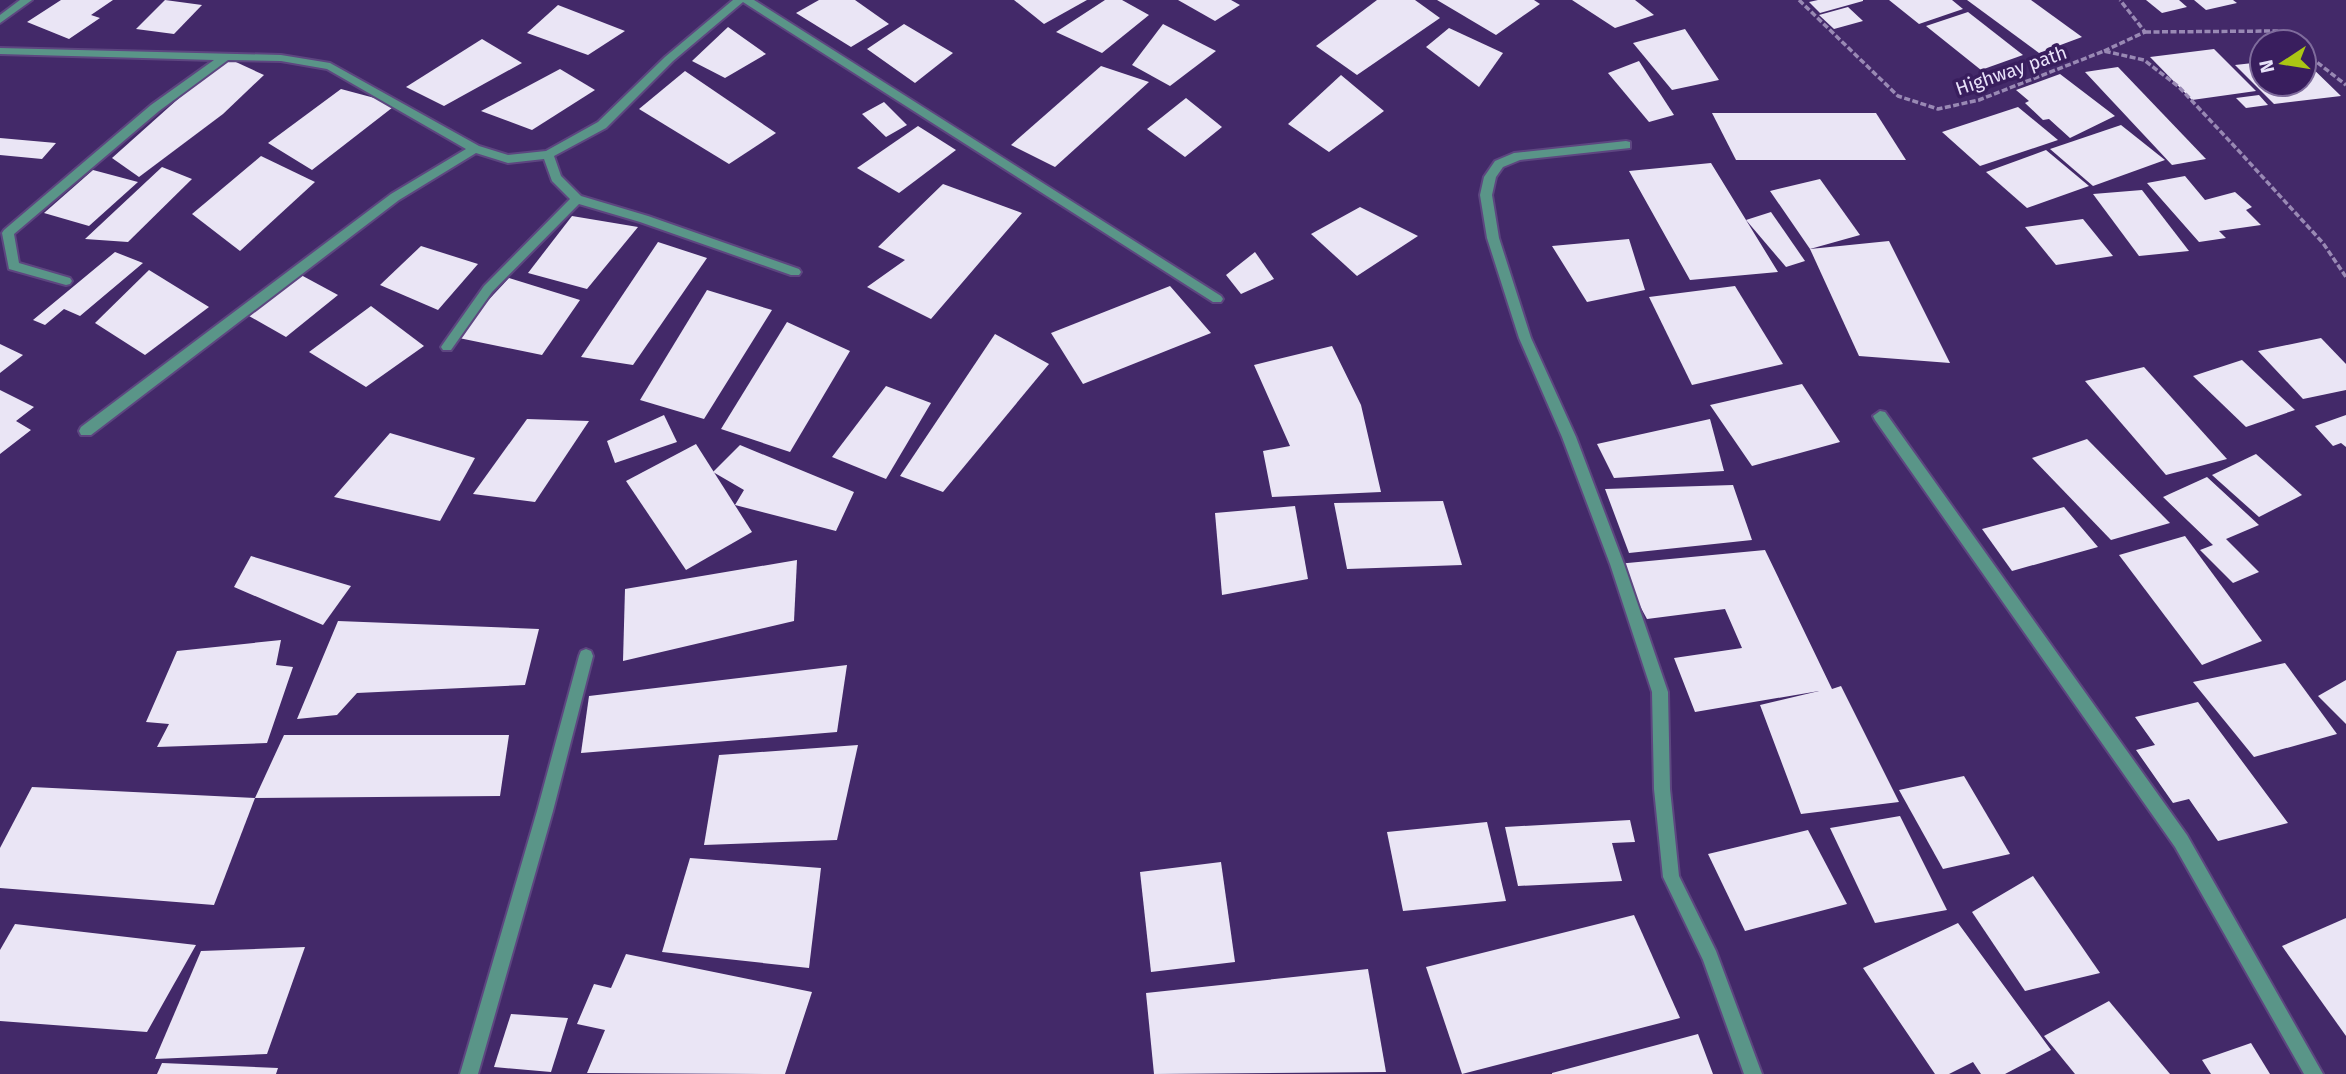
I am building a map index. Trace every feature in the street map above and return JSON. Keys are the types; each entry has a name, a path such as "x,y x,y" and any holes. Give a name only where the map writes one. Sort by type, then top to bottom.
{"street":[{"path":"0,20 27,0"},
{"path":"0,51 281,58 330,66 475,149 508,159 548,155 603,125 669,59 739,0"},
{"path":"747,0 1217,299"},
{"path":"66,281 13,266 8,233 155,108 225,58"},
{"path":"1626,145 1518,156 1499,164 1490,177 1486,195 1493,237 1525,338 1574,450 1617,564 1660,692 1662,789 1671,877 1710,957 1753,1074"},
{"path":"86,430 395,197 475,149"},
{"path":"548,155 556,178 577,199 644,219 795,272"},
{"path":"447,347 488,289 577,199"},
{"path":"1880,416 2181,841 2314,1074"},
{"path":"469,1074 545,811 586,656"}],"path":[{"name":"Highway path","path":"1799,0 1898,96 1938,109 1979,100 2145,32 2248,31"},
{"path":"2120,0 2145,32"},
{"path":"2104,51 2144,60 2179,87 2323,243 2346,277"},
{"path":"2318,63 2346,85"}],"building":[{"path":"61,0 113,0 91,15 100,18 69,39 27,22"},
{"path":"165,0 202,5 174,34 136,29"},
{"path":"819,0 855,0 889,24 851,47 796,13"},
{"path":"1014,0 1087,0 1044,24"},
{"path":"1105,0 1122,0 1149,15 1102,53 1056,32"},
{"path":"1178,0 1231,0 1240,5 1215,21"},
{"path":"1377,0 1415,0 1440,18 1357,75 1316,46"},
{"path":"1437,0 1534,0 1540,4 1496,35"},
{"path":"1572,0 1635,0 1654,15 1615,28"},
{"path":"1889,0 1952,0 1963,9 1919,24"},
{"path":"1967,0 2031,0 2082,37 2039,53"},
{"path":"2146,0 2179,0 2187,7 2162,13"},
{"path":"2194,0 2233,0 2237,3 2206,10"},
{"path":"1863,1 1820,13 1809,2"},
{"path":"558,5 625,31 588,55 527,33"},
{"path":"1848,7 1863,21 1834,29 1819,15"},
{"path":"1968,12 2023,55 1981,70 1926,26"},
{"path":"904,24 953,53 915,83 867,49"},
{"path":"1163,24 1216,51 1170,86 1132,65"},
{"path":"728,27 766,54 725,78 692,61"},
{"path":"1449,28 1503,53 1479,87 1426,47"},
{"path":"1685,29 1719,80 1672,90 1633,43"},
{"path":"482,39 522,63 444,106 406,87"},
{"path":"2214,49 2248,83 2248,92 2192,100 2150,57"},
{"path":"225,57 264,75 223,114 139,177 112,158"},
{"path":"1639,61 1674,115 1649,122 1608,73"},
{"path":"2248,64 2248,78 2235,65"},
{"path":"1101,66 1149,82 1055,167 1011,145"},
{"path":"2118,67 2206,159 2172,165 2085,72"},
{"path":"560,69 595,90 532,130 481,111"},
{"path":"685,71 776,133 729,164 639,109"},
{"path":"2060,74 2115,116 2070,138 2049,119 2043,120 2025,103 2029,101 2016,90"},
{"path":"2318,74 2341,96 2274,104 2268,98 2318,98"},
{"path":"1341,75 1384,111 1329,152 1288,124"},
{"path":"341,89 397,104 312,170 268,143"},
{"path":"1186,98 1222,127 1185,157 1147,129"},
{"path":"2236,98 2262,98 2268,105 2246,108"},
{"path":"884,102 907,125 886,137 862,114"},
{"path":"2018,107 2058,140 1980,166 1942,132"},
{"path":"1712,113 1876,113 1906,160 1736,160"},
{"path":"2121,125 2165,160 2093,186 2050,149"},
{"path":"918,126 956,150 899,193 857,168"},
{"path":"0,138 56,143 42,159 0,155"},
{"path":"2046,150 2089,186 2027,208 1986,172"},
{"path":"261,156 315,182 240,251 192,214"},
{"path":"1711,163 1778,272 1690,280 1629,171"},
{"path":"162,167 192,179 128,242 85,239"},
{"path":"93,170 138,182 89,226 44,213"},
{"path":"2185,176 2205,200 2235,192 2252,207 2246,210 2261,225 2219,231 2226,238 2199,242 2147,183"},
{"path":"1820,179 1860,235 1810,249 1770,191"},
{"path":"943,184 1022,213 931,319 867,287 905,260 878,247"},
{"path":"2142,190 2189,251 2139,256 2093,194"},
{"path":"1360,207 1418,236 1357,276 1311,234"},
{"path":"1771,212 1805,261 1786,267 1746,220"},
{"path":"572,216 638,227 587,289 528,273"},
{"path":"2083,219 2113,256 2056,265 2025,227"},
{"path":"1629,239 1645,290 1587,302 1552,246"},
{"path":"1889,241 1950,363 1859,356 1810,249"},
{"path":"658,242 707,258 633,365 581,357"},
{"path":"421,246 478,264 438,310 380,285"},
{"path":"115,252 143,263 80,316 64,309 45,325 33,320"},
{"path":"1255,252 1274,279 1241,294 1226,275"},
{"path":"149,270 209,307 145,355 95,323"},
{"path":"301,275 338,295 286,337 249,316"},
{"path":"509,278 580,300 542,355 454,337"},
{"path":"1170,286 1211,333 1083,384 1051,333"},
{"path":"1735,286 1783,364 1692,385 1649,297"},
{"path":"707,290 772,310 704,419 640,400"},
{"path":"371,306 424,346 366,387 309,352"},
{"path":"787,322 850,351 790,452 721,429"},
{"path":"995,334 1049,364 943,492 900,476"},
{"path":"2321,338 2346,364 2346,390 2303,399 2258,351"},
{"path":"0,344 23,355 0,373"},
{"path":"1332,346 1361,405 1381,492 1272,497 1263,451 1290,446 1254,365"},
{"path":"2242,360 2295,410 2246,427 2193,376"},
{"path":"2144,367 2227,459 2166,475 2085,381"},
{"path":"1802,384 1840,442 1752,466 1710,405"},
{"path":"886,386 931,403 886,479 832,457"},
{"path":"0,390 34,407 16,421 31,430 0,454"},
{"path":"664,415 677,442 615,463 607,441"},
{"path":"2346,415 2346,447 2341,443 2333,446 2315,426"},
{"path":"527,419 589,421 535,502 473,494"},
{"path":"1710,419 1724,471 1614,478 1597,444"},
{"path":"390,433 475,458 440,521 334,497"},
{"path":"2087,439 2170,523 2111,540 2032,458"},
{"path":"696,444 752,532 686,570 626,481"},
{"path":"740,445 854,492 836,531 735,505 744,490 713,472"},
{"path":"2256,454 2302,495 2259,517 2212,475"},
{"path":"2207,477 2259,525 2226,539 2259,572 2233,583 2200,550 2213,545 2163,497"},
{"path":"1733,485 1752,540 1629,553 1605,489"},
{"path":"1443,501 1462,565 1347,569 1334,503"},
{"path":"1295,506 1308,579 1222,595 1215,513"},
{"path":"2064,507 2098,547 2012,571 1982,529"},
{"path":"2185,536 2262,641 2202,665 2119,555"},
{"path":"1765,550 1832,689 1841,686 1899,802 1801,814 1760,705 1819,691 1695,712 1674,658 1742,648 1725,609 1647,619 1617,564"},
{"path":"251,556 351,586 323,625 234,587"},
{"path":"797,560 794,621 623,661 625,589"},
{"path":"338,621 539,629 525,685 357,693 337,715 297,719"},
{"path":"281,640 276,665 293,667 267,743 157,747 169,724 146,722 177,651"},
{"path":"2285,663 2337,734 2254,757 2193,682"},
{"path":"847,665 837,732 581,753 589,696"},
{"path":"2346,680 2346,724 2318,696"},
{"path":"2198,702 2288,823 2218,841 2189,799 2173,803 2136,750 2155,745 2135,717"},
{"path":"284,735 509,735 500,796 255,798"},
{"path":"858,745 837,840 704,845 719,755"},
{"path":"1964,776 2010,854 1943,869 1899,790"},
{"path":"32,787 255,798 214,905 0,888 0,848"},
{"path":"1900,816 1947,910 1875,923 1830,828"},
{"path":"1630,820 1635,842 1612,843 1622,881 1518,886 1505,827"},
{"path":"1487,822 1506,901 1403,911 1387,832"},
{"path":"1808,830 1847,904 1745,931 1708,854"},
{"path":"690,858 821,868 809,968 662,952"},
{"path":"1221,862 1235,962 1151,972 1140,872"},
{"path":"2033,876 2100,973 2025,991 1972,912"},
{"path":"1634,915 1680,1018 1462,1074 1426,967"},
{"path":"2346,918 2346,1036 2282,946"},
{"path":"1958,923 2051,1050 2005,1074 1981,1074 1973,1062 1949,1074 1935,1074 1863,968"},
{"path":"15,924 196,945 147,1032 0,1021 0,950"},
{"path":"305,947 267,1054 155,1059 201,951"},
{"path":"626,954 812,992 785,1074 587,1073 605,1030 577,1024 594,984 611,988"},
{"path":"1368,969 1386,1072 1154,1074 1146,993"},
{"path":"2109,1001 2170,1074 2075,1074 2044,1036"},
{"path":"511,1014 568,1018 551,1072 494,1067"},
{"path":"1698,1034 1713,1074 1552,1074 1552,1073"},
{"path":"2251,1043 2270,1074 2211,1074 2202,1060"},
{"path":"162,1063 278,1068 276,1074 157,1074"}]}
